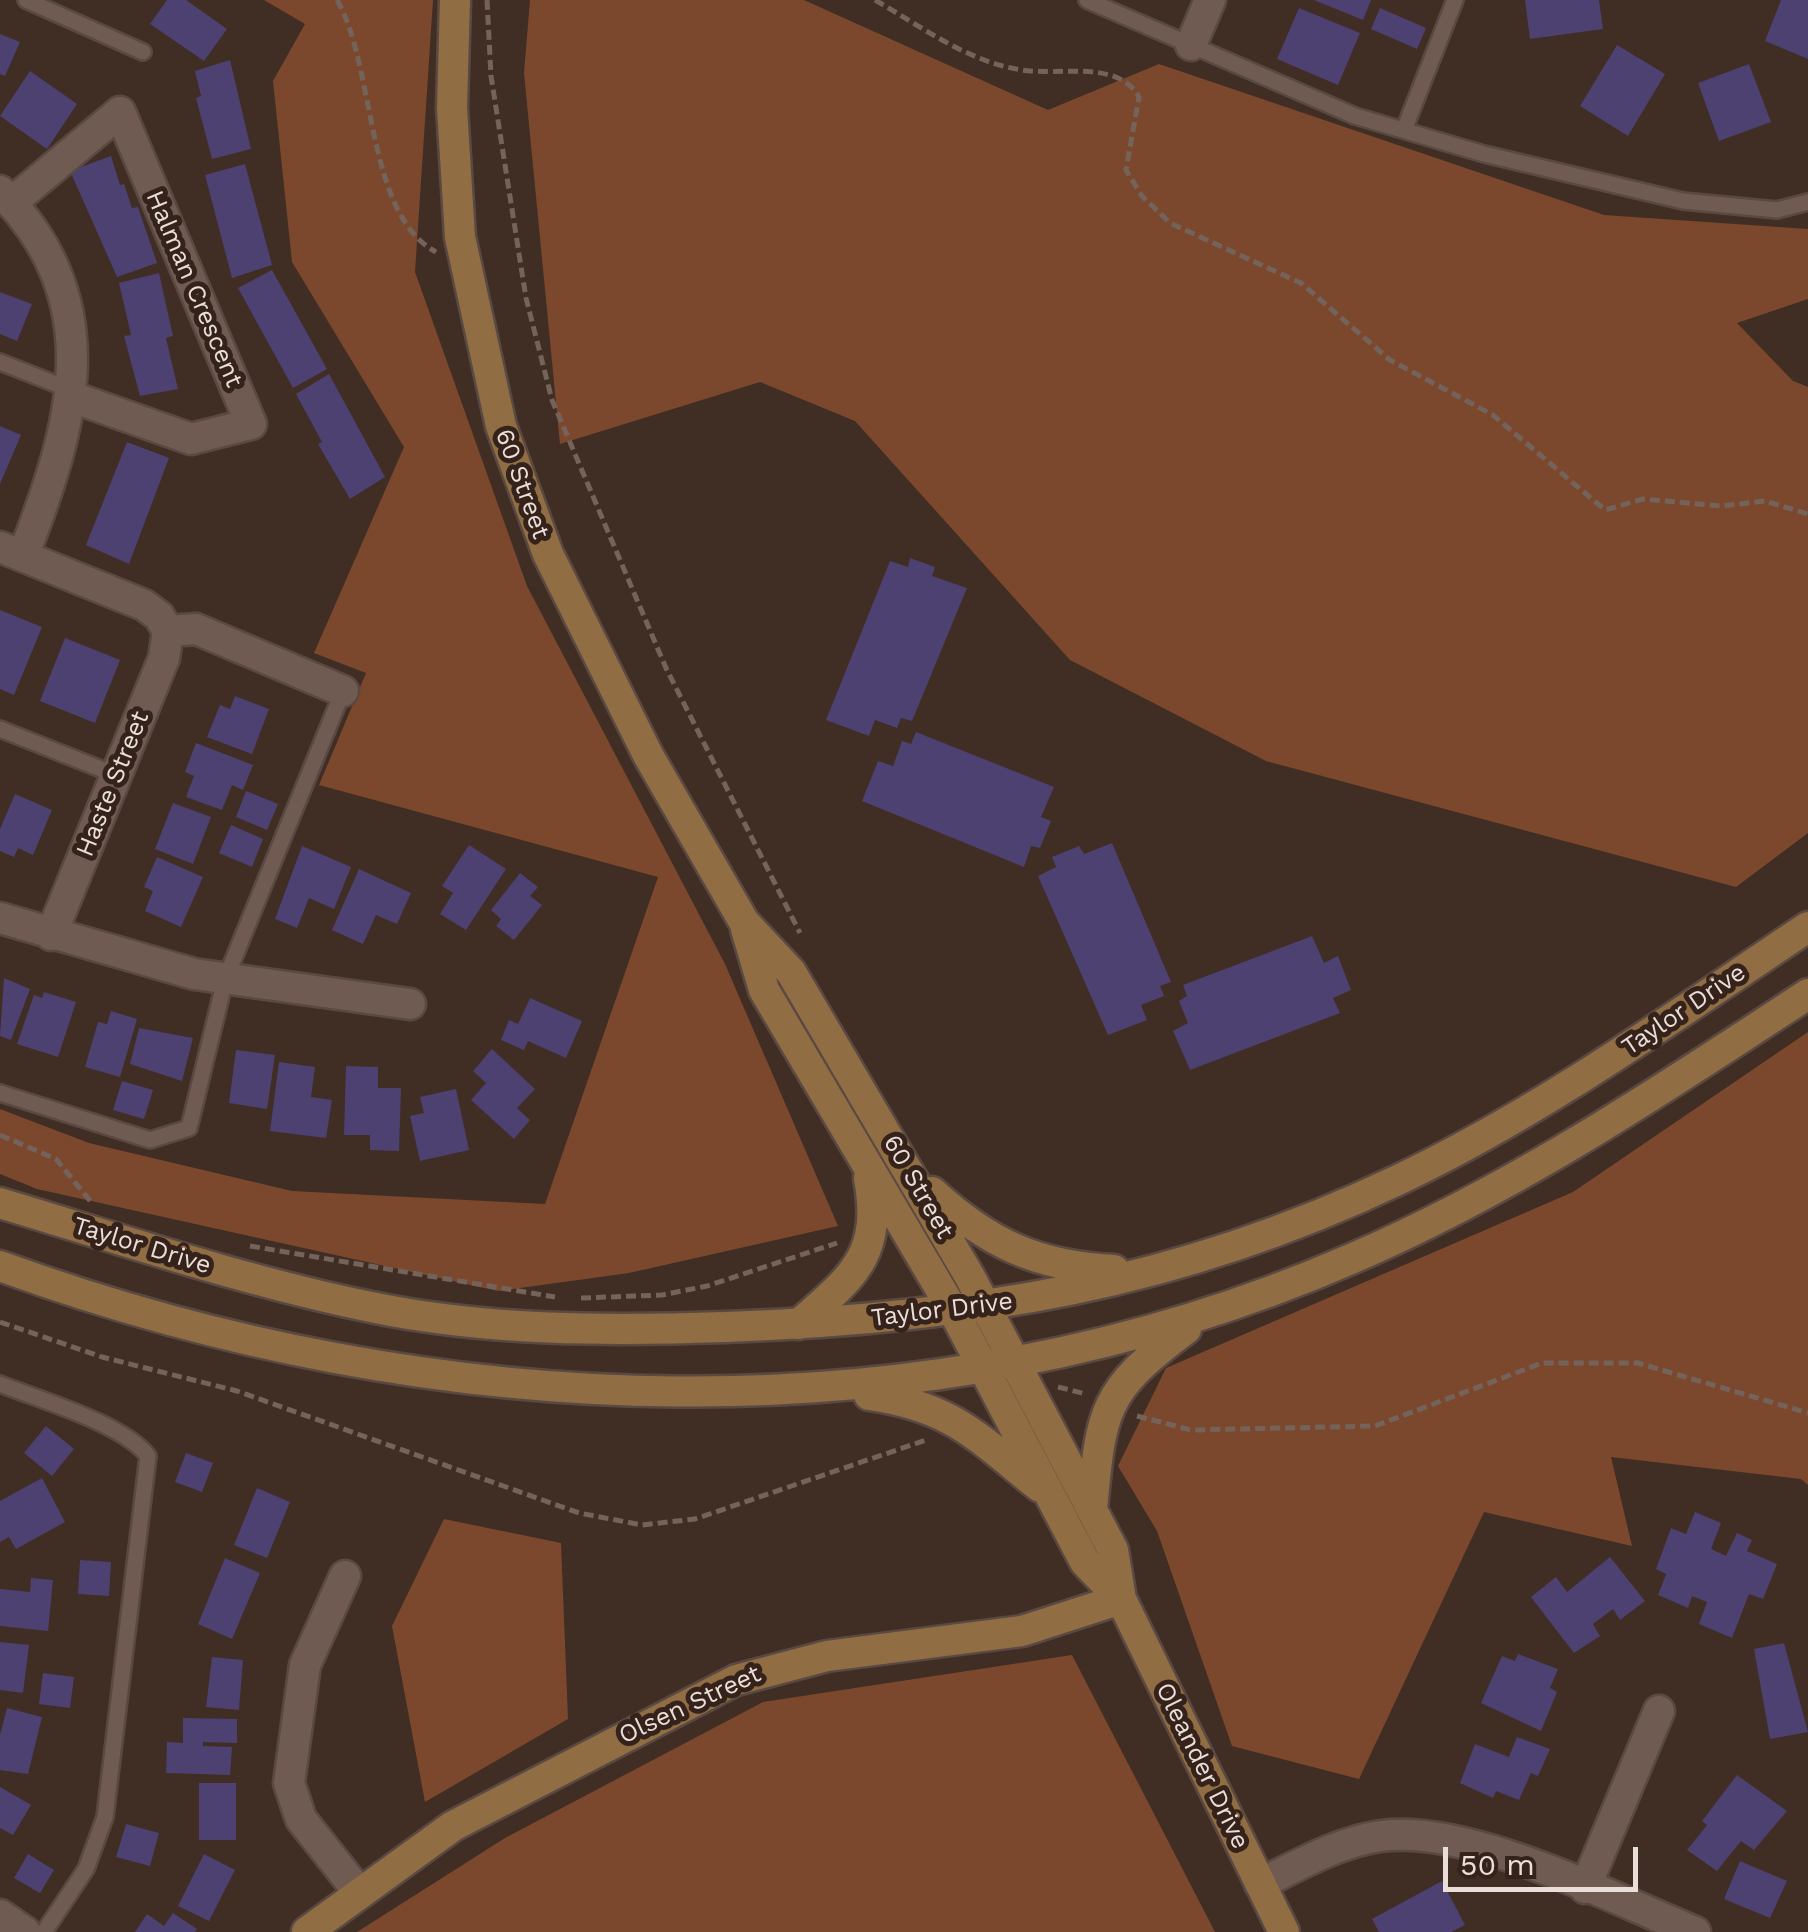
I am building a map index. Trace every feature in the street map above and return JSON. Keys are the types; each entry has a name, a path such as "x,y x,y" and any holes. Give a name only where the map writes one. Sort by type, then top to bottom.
{"main road":[{"name":"60 Street","path":"455,0 452,108 460,237 500,426 522,490 576,616 648,755 744,922 791,972 911,1173 1016,1362"},
{"name":"60 Street","path":"744,922 764,990 985,1369"},
{"name":"Taylor Drive","path":"0,1203 268,1284 376,1308 586,1329 799,1324 986,1308 1158,1272 1288,1227 1398,1180 1568,1086 1808,928"},
{"path":"0,1266 108,1305 267,1346 439,1378 557,1390 830,1389 985,1369 1204,1316 1353,1259 1537,1168 1808,994"},
{"path":"799,1324 846,1286 866,1250 874,1203 867,1165"},
{"path":"911,1173 976,1230 1028,1256 1066,1267 1158,1272"},
{"path":"1092,1510 1101,1430 1118,1388 1144,1360 1204,1316"},
{"name":"Oleander Drive","path":"1016,1362 1113,1550 1120,1599"},
{"name":"Oleander Drive","path":"985,1369 1085,1562 1120,1599 1284,1932"},
{"path":"830,1389 938,1411 977,1435 1050,1495"},
{"name":"Olsen Street","path":"307,1932 358,1891 453,1826 736,1680 827,1656 1022,1631 1120,1599"}],"street":[{"path":"1191,45 1210,0"},
{"name":"Halman Crescent","path":"12,552 60,456 72,394 74,346 61,286 39,238 6,197 120,112 251,424 191,439 72,394"},
{"path":"12,552 144,605 159,616 168,631 196,629 343,691"},
{"name":"Haste Street","path":"51,935 164,658 168,631"},
{"path":"0,918 225,980 410,1004"},
{"path":"345,1576 305,1665 289,1784 301,1818 358,1891"},
{"path":"1585,1888 1659,1711"},
{"path":"1260,1884 1360,1840 1421,1835 1467,1843 1675,1928"},
{"path":"0,1915 25,1932"}],"lane":[{"path":"26,0 143,52"},
{"path":"1087,0 1354,116 1484,154 1683,201 1777,210 1808,202"},
{"path":"1404,130 1456,0"},
{"path":"0,362 72,394"},
{"path":"0,1093 150,1140 189,1128 225,980 343,691"},
{"path":"0,729 116,774"},
{"path":"0,1384 82,1417 140,1447 148,1456 105,1817 86,1870 44,1932"}],"path":[{"path":"337,0 362,62 394,200 424,243 439,253"},
{"path":"487,0 490,76 526,298 552,400 666,668 800,933"},
{"path":"875,0 986,62 1033,72 1094,72 1129,83 1138,96 1126,170 1156,212 1179,230 1301,283 1390,360 1493,414 1605,510 1643,499 1722,506 1765,501 1808,514"},
{"path":"0,1135 56,1160 94,1205 104,1209"},
{"path":"248,1246 578,1298 662,1295 707,1286 842,1242"},
{"path":"0,1322 102,1357 237,1391 578,1513 642,1525 695,1519 931,1438"},
{"path":"1134,1415 1191,1430 1375,1426 1542,1363 1638,1363 1808,1413"},
{"path":"1054,1386 1097,1397"}],"shaded area":[{"path":"264,0 433,0 415,272 527,586 725,964 838,1226 629,1273 498,1291 37,1189 0,1174 0,1109 89,1143 292,1191 545,1204 658,877 319,785 366,673 314,653 404,447 292,262 273,81 305,24"},
{"path":"530,0 804,0 1048,110 1159,64 1604,215 1808,229 1808,299 1737,323 1793,381 1808,387 1808,833 1736,887 1266,761 1070,660 855,421 760,382 560,444 524,73"},
{"path":"1808,1032 1808,1485 1801,1479 1611,1457 1632,1546 1484,1512 1359,1779 1232,1746 1157,1531 1118,1466 1166,1368 1573,1192"},
{"path":"444,1519 561,1543 568,1719 425,1802 392,1626"},
{"path":"1072,1655 1215,1932 357,1932 505,1838 763,1702"}],"building":[{"path":"167,0 186,0 227,29 204,61 150,24"},
{"path":"1314,0 1371,0 1363,20"},
{"path":"1525,0 1599,0 1603,29 1530,39"},
{"path":"1781,0 1808,0 1808,59 1765,41"},
{"path":"1299,8 1360,33 1338,85 1277,59"},
{"path":"1380,8 1426,28 1417,49 1371,29"},
{"path":"0,34 20,42 5,76 0,74"},
{"path":"1617,45 1665,74 1628,136 1580,106"},
{"path":"230,60 251,149 212,159 196,98 201,96 195,71"},
{"path":"1749,64 1771,122 1719,141 1698,83"},
{"path":"30,71 77,104 47,149 0,116"},
{"path":"111,156 132,208 138,207 157,263 117,277 70,171"},
{"path":"245,164 272,265 232,278 205,175"},
{"path":"272,270 327,369 293,388 238,288"},
{"path":"159,273 173,336 166,338 178,389 140,396 124,336 131,335 119,283"},
{"path":"0,292 32,304 17,341 0,334"},
{"path":"329,374 385,477 350,499 318,444 322,442 296,394"},
{"path":"0,426 21,435 0,484"},
{"path":"127,442 169,458 129,564 86,545"},
{"path":"910,558 935,567 932,576 967,588 912,721 901,718 897,728 875,720 869,736 826,720 890,561 908,567"},
{"path":"0,610 42,627 14,695 0,689"},
{"path":"65,638 120,660 95,723 40,701"},
{"path":"235,696 269,709 252,754 207,737 220,705 230,709"},
{"path":"916,732 1054,787 1041,817 1051,821 1040,848 1031,846 1024,867 862,801 878,761 893,766 902,741 911,744"},
{"path":"196,743 253,765 243,790 232,785 222,810 186,797 194,776 185,772"},
{"path":"246,791 278,804 267,830 236,817"},
{"path":"15,794 52,810 33,855 18,848 14,857 0,851 0,829"},
{"path":"173,803 211,817 193,864 155,849"},
{"path":"231,825 263,839 252,867 219,853"},
{"path":"1112,843 1171,982 1160,986 1164,996 1141,1005 1147,1020 1108,1035 1038,876 1056,867 1052,857 1079,846 1084,854"},
{"path":"469,845 506,869 466,930 440,914 453,893 442,886"},
{"path":"302,846 351,867 334,909 309,898 297,928 275,919"},
{"path":"157,857 203,877 181,927 145,911 153,891 144,887"},
{"path":"359,869 411,893 397,924 376,915 363,944 332,930"},
{"path":"520,873 538,887 530,896 542,905 514,940 496,926 501,919 491,910"},
{"path":"1312,936 1324,963 1338,956 1351,990 1333,998 1340,1013 1190,1070 1173,1031 1188,1023 1179,1001 1187,996 1183,985"},
{"path":"4,978 30,989 11,1040 0,1036"},
{"path":"44,992 76,1002 58,1057 17,1044 34,995 42,998"},
{"path":"530,998 582,1021 566,1058 528,1041 524,1050 501,1040 509,1020 518,1024"},
{"path":"111,1011 137,1019 120,1077 85,1067 98,1022 107,1024"},
{"path":"139,1028 193,1038 182,1081 130,1064"},
{"path":"492,1049 535,1089 517,1108 530,1120 514,1139 471,1100 486,1083 473,1071"},
{"path":"236,1050 275,1055 267,1109 229,1103"},
{"path":"279,1062 315,1067 311,1097 332,1100 326,1138 270,1131"},
{"path":"346,1066 378,1067 378,1088 401,1088 399,1151 370,1150 370,1135 344,1135"},
{"path":"122,1081 153,1090 144,1119 113,1110"},
{"path":"456,1089 469,1150 420,1161 410,1116 424,1113 420,1097"},
{"path":"46,1426 74,1449 52,1476 24,1453"},
{"path":"186,1453 213,1463 202,1492 175,1482"},
{"path":"42,1478 65,1522 16,1549 9,1537 0,1542 0,1501"},
{"path":"257,1488 290,1502 267,1558 234,1545"},
{"path":"1695,1512 1721,1523 1711,1549 1726,1556 1737,1533 1752,1540 1747,1551 1777,1564 1763,1599 1749,1594 1732,1638 1699,1624 1707,1602 1692,1596 1688,1608 1658,1595 1666,1574 1656,1569 1671,1528 1686,1534"},
{"path":"1610,1557 1645,1601 1620,1620 1613,1609 1593,1624 1600,1636 1574,1653 1531,1597 1556,1577 1567,1592"},
{"path":"225,1558 260,1573 232,1639 198,1624"},
{"path":"80,1560 111,1562 109,1596 78,1594"},
{"path":"31,1578 53,1580 48,1631 0,1626 0,1589 30,1592"},
{"path":"0,1642 29,1645 23,1693 0,1690"},
{"path":"1784,1643 1808,1732 1770,1739 1754,1649"},
{"path":"1518,1654 1558,1669 1550,1688 1557,1692 1541,1731 1481,1703 1502,1656 1515,1661"},
{"path":"212,1657 243,1660 239,1710 206,1707"},
{"path":"43,1673 74,1677 70,1708 39,1704"},
{"path":"7,1708 42,1717 28,1774 0,1770 0,1735"},
{"path":"183,1718 237,1719 237,1743 203,1742 203,1746 232,1747 230,1775 166,1773 167,1742 183,1743"},
{"path":"1517,1737 1550,1749 1538,1776 1531,1773 1519,1800 1496,1791 1493,1798 1460,1783 1475,1744 1509,1757"},
{"path":"1737,1775 1787,1811 1754,1850 1741,1841 1717,1871 1687,1850 1707,1825 1702,1821"},
{"path":"199,1783 236,1783 236,1840 199,1840"},
{"path":"0,1787 31,1805 13,1835 0,1828"},
{"path":"126,1824 159,1833 150,1866 116,1857"},
{"path":"28,1854 54,1870 40,1893 14,1878"},
{"path":"204,1854 235,1870 209,1921 178,1906"},
{"path":"1740,1861 1787,1881 1770,1918 1724,1899"},
{"path":"1442,1881 1465,1925 1451,1932 1379,1932 1372,1919"},
{"path":"173,1913 197,1929 195,1932 135,1932 147,1914 164,1926"}]}
